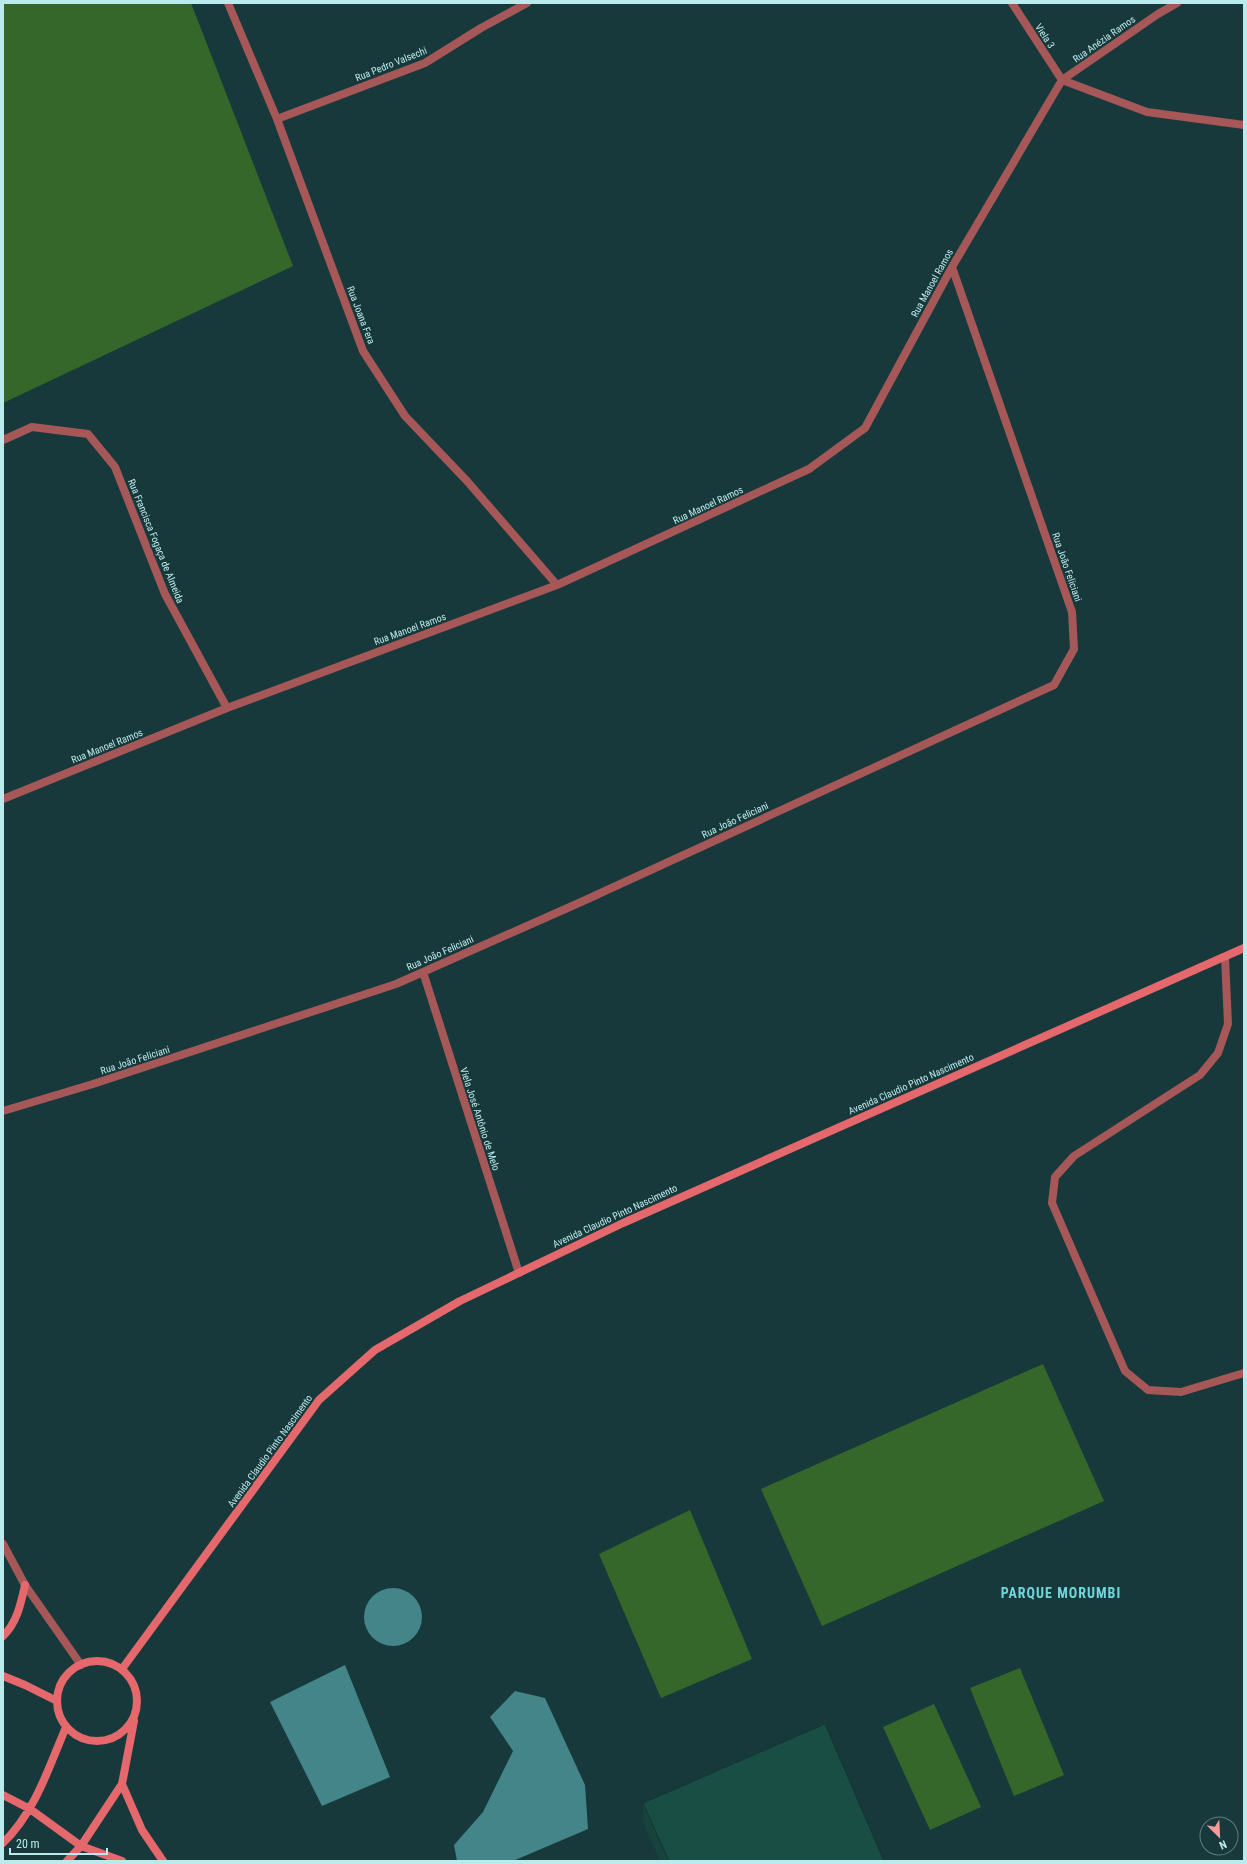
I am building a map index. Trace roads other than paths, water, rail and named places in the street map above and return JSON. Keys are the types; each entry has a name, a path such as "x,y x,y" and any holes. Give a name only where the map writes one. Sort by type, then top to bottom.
{"main road":[{"name":"Avenida Claudio Pinto Nascimento","path":"122,1669 319,1400 375,1350 460,1301 623,1223 1244,948"},
{"path":"3,1636 16,1617 25,1585"},
{"path":"67,1861 81,1846 122,1784 136,1713 137,1701 135,1689 130,1678 122,1669 102,1662 81,1665 68,1674 60,1686 57,1701 60,1715 66,1726 77,1736 91,1741 105,1740 118,1735 129,1725 136,1713"},
{"path":"3,1676 57,1701"},
{"path":"3,1843 30,1810 66,1726"},
{"path":"122,1784 142,1830 163,1861"},
{"path":"3,1796 30,1810 81,1846 122,1861"}],"street":[{"name":"Rua Joana Fera","path":"228,3 277,119 363,351 405,416 467,481 557,585"},
{"name":"Rua Pedro Valsechi","path":"277,119 425,63 481,28 527,3"},
{"name":"Viela 3","path":"1012,3 1062,80"},
{"name":"Rua Anézia Ramos","path":"1062,80 1158,14 1177,3"},
{"path":"1062,80 1147,112 1244,124"},
{"name":"Rua Manoel Ramos","path":"3,799 227,708 557,585 809,469 864,428 952,267 1062,80"},
{"name":"Rua João Feliciani","path":"3,1111 93,1084 381,989 423,972 581,902 1054,685 1074,649 1072,612 952,267"},
{"name":"Rua Francisca Fogaça de Almeida","path":"3,440 32,427 88,434 115,467 165,594 227,708"},
{"path":"1225,957 1228,1024 1218,1054 1200,1074 1074,1156 1055,1177 1052,1203 1125,1371 1148,1390 1181,1392 1244,1373"},
{"name":"Viela José Antônio de Melo","path":"423,972 519,1273"},
{"path":"3,1544 25,1585 81,1665"}],"water":[{"path":"387,1588 399,1588 414,1596 422,1611 422,1623 414,1638 399,1646 387,1646 372,1638 364,1623 364,1611 372,1596"},
{"path":"345,1665 390,1777 322,1806 270,1702"},
{"path":"515,1691 545,1698 585,1785 588,1829 513,1861 457,1861 454,1845 483,1812 513,1751 490,1717"}],"district":[{"name":"PARQUE MORUMBI","path":"1061,1593"}]}
